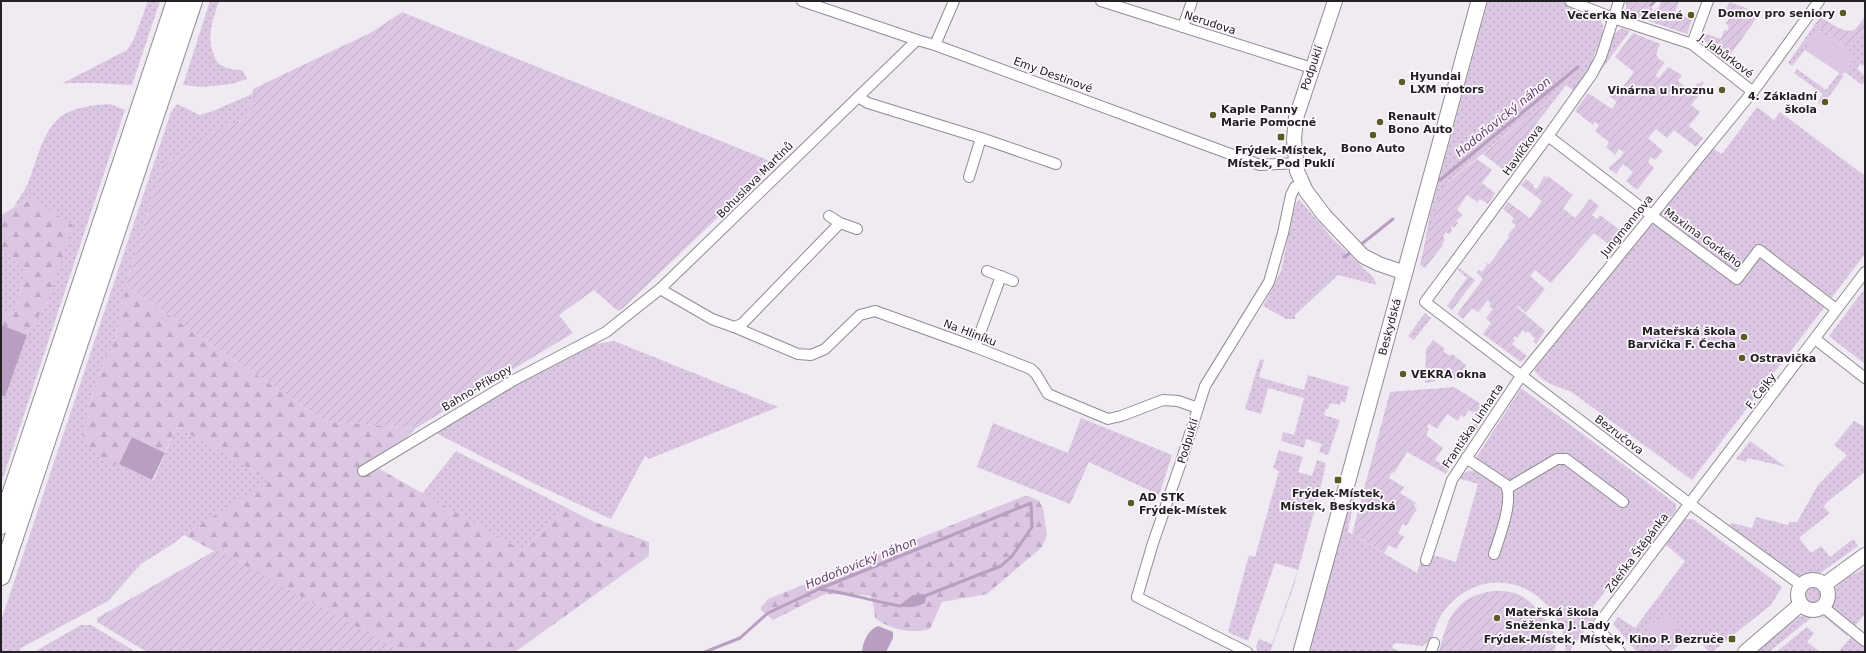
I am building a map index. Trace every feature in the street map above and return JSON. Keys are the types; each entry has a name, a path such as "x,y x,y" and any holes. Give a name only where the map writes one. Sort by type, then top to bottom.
{"highway":[{"path":"1,525 176,1"},
{"path":"1,576 193,1"}],"main road":[{"name":"Beskydská","path":"1301,652 1469,1"},
{"name":"Beskydská","path":"1291,652 1479,1"}],"street":[{"name":"Emy Destinové","path":"802,1 935,45 1260,165 1296,164"},
{"path":"935,45 954,1"},
{"name":"Nerudova","path":"1101,1 1312,68"},
{"path":"1183,27 1192,1"},
{"name":"Podpuklí","path":"1335,1 1296,118 1294,139 1296,164 1302,183 1324,216 1349,242 1363,256 1400,271"},
{"name":"J. Jabůrkové","path":"1570,1 1613,18 1692,44 1753,92"},
{"name":"Havlíčkova","path":"1425,302 1592,74 1600,57 1619,1"},
{"path":"1692,44 1708,1"},
{"name":"Jungmannova","path":"1521,376 1753,92 1819,1"},
{"name":"Bohuslava Martinů","path":"606,332 660,290 917,40"},
{"path":"858,97 868,103 981,138 1056,164"},
{"name":"Maxima Gorkého","path":"1548,136 1737,279 1759,250 1836,309"},
{"path":"969,177 981,138"},
{"name":"Podpuklí","path":"1246,652 1138,597 1153,543 1205,386 1269,282 1283,233 1291,195 1296,187 1302,183"},
{"path":"829,216 840,223 857,229"},
{"path":"734,327 742,324 840,223"},
{"path":"987,271 1013,281"},
{"name":"F. Čejky","path":"1690,504 1865,272"},
{"path":"975,347 1001,276"},
{"name":"Na Hliníku","path":"660,290 712,319 798,354 811,355 825,348 860,315 875,311 1031,369 1036,374 1048,394 1108,419 1122,416 1163,400 1178,401 1198,408"},
{"name":"Bezručova","path":"1425,302 1690,504 1801,585"},
{"name":"Bahno-Příkopy","path":"362,471 514,380 606,332"},
{"path":"1815,339 1865,378"},
{"name":"Františka Linharta","path":"1426,560 1452,480 1521,376"},
{"path":"1466,458 1505,484 1508,488 1509,500 1494,554"},
{"path":"1508,488 1557,459 1566,459 1623,502"},
{"name":"Zdeňka Štěpánka","path":"1620,652 1596,627 1690,504"},
{"path":"1824,585 1865,556"},
{"path":"1811,580 1820,581 1824,585 1828,596 1822,606 1812,610 1801,604 1798,596 1801,585 1811,580"},
{"path":"1745,652 1801,604"},
{"path":"1822,606 1865,641"}],"green space":[{"path":"148,1 160,1 132,85 63,83 127,50 134,39"},
{"path":"210,1 219,1 210,35 215,58 219,64 242,70 247,79 231,84 203,87 183,85"},
{"path":"1488,1 1559,1 1598,17 1603,25 1603,34 1589,68 1574,91 1566,85 1547,110 1541,106 1444,185 1427,242 1425,242 1430,214"},
{"path":"1626,1 1651,1 1650,3 1653,11 1659,7 1661,1 1679,1 1675,13 1692,19 1687,34 1628,14"},
{"path":"1729,2 1757,12 1756,19 1728,58 1702,39 1704,33 1721,39 1724,30 1727,31 1729,26 1726,24 1731,14 1726,10"},
{"path":"402,12 775,163 623,308 618,311 594,290 559,315 573,333 416,428 333,422 322,419 126,286 162,165 179,156 199,138 249,117 253,89 372,32"},
{"path":"1865,16 1865,29 1850,49 1815,24 1820,17 1842,29 1851,31 1859,25"},
{"path":"1815,24 1850,49 1865,29 1865,64 1863,66 1860,64 1857,68 1865,76 1865,81 1862,85 1845,72 1855,59 1855,55 1820,31 1817,32 1807,50 1844,76 1822,106 1818,102 1823,94 1794,73 1797,69 1826,90 1839,73 1805,50 1792,66 1788,63"},
{"path":"1622,28 1630,31 1590,85 1614,34"},
{"path":"1820,31 1855,55 1855,59 1845,73 1841,74 1807,50 1807,46 1817,32"},
{"path":"1633,33 1660,44 1656,55 1658,56 1658,59 1665,62 1655,76 1659,78 1668,67 1682,75 1678,81 1691,91 1698,83 1700,84 1702,81 1704,83 1699,89 1702,92 1691,105 1700,112 1689,126 1703,138 1696,147 1674,130 1667,138 1656,129 1648,138 1663,151 1655,160 1651,157 1648,162 1654,168 1637,190 1626,181 1633,172 1623,164 1616,174 1608,168 1620,158 1624,152 1619,149 1615,155 1606,147 1609,142 1595,131 1599,125 1595,122 1593,125 1575,111 1588,93 1612,109 1617,102 1609,96 1616,85 1622,88 1634,72 1615,57"},
{"path":"252,94 249,117 200,138 179,156 162,165 126,286 114,343 105,358 87,410 113,465 119,464 153,481 177,427 271,480 141,564 108,601 21,648 19,652 1,652 1,621 171,112 177,104 200,115"},
{"path":"110,104 125,110 1,484 1,395 5,397 27,335 48,301 31,198 14,207 26,187 44,140 54,123 62,116 76,109"},
{"path":"1541,106 1547,110 1529,133 1536,138 1509,174 1483,154"},
{"path":"1757,107 1774,120 1780,112 1865,176 1865,254 1692,480 1570,391 1539,377 1533,368 1711,147 1722,154"},
{"path":"1477,159 1492,170 1482,183 1495,193 1488,204 1480,199 1477,202 1467,195 1457,210 1463,215 1456,221 1458,223 1454,228 1452,226 1452,231 1449,234 1446,232 1443,237 1445,240 1442,244 1443,245 1425,268 1420,265 1425,242 1427,241 1442,187"},
{"path":"1544,176 1547,178 1548,176 1573,195 1563,208 1575,218 1590,199 1599,206 1592,215 1597,219 1600,215 1625,234 1613,248 1594,233 1551,283 1535,270 1530,276 1545,289 1526,313 1518,306 1517,307 1545,331 1536,344 1533,341 1535,339 1528,331 1526,333 1523,330 1517,338 1514,336 1513,338 1515,340 1512,344 1527,356 1521,362 1483,334 1491,323 1486,318 1493,309 1489,306 1491,303 1488,300 1478,312 1472,308 1463,319 1457,314 1483,279 1477,273 1479,270 1482,272 1487,265 1486,262 1489,265 1516,225 1511,222 1514,218 1503,209 1508,202 1530,218 1542,201 1521,185 1526,179 1534,185 1533,187 1537,189"},
{"path":"31,198 73,225 48,301 27,335 1,325 1,315 16,309 25,272 1,248 1,215"},
{"path":"1299,199 1333,239 1373,277 1377,285 1338,275 1295,315 1295,319 1286,319 1263,306 1281,271 1295,206"},
{"path":"1,248 25,272 16,309 3,315 1,315"},
{"path":"1459,268 1475,280 1452,310 1447,306 1467,278 1458,270"},
{"path":"126,286 322,419 333,422 416,428 378,468 524,551 565,507 592,521 649,542 649,556 515,652 403,652 184,535 270,480 177,427 165,453 132,437 119,464 113,465 91,449 83,439 87,410 105,358 114,343"},
{"path":"1865,288 1865,364 1829,336"},
{"path":"1425,313 1431,318 1414,340 1408,336"},
{"path":"1433,340 1445,349 1443,351 1450,356 1452,354 1466,365 1465,368 1472,373 1473,371 1481,376 1448,380 1447,371 1436,372 1436,381 1425,383 1426,349"},
{"path":"614,341 778,407 649,459 645,456 611,519 537,485 436,433 520,383 595,344"},
{"path":"1260,359 1264,360 1259,377 1304,390 1308,375 1349,387 1345,403 1341,401 1340,405 1330,403 1324,415 1340,420 1328,455 1319,452 1322,444 1306,439 1304,448 1281,441 1283,432 1294,435 1304,398 1268,388 1261,414 1245,409"},
{"path":"1454,387 1489,409 1475,432 1471,430 1480,417 1469,410 1464,417 1461,415 1458,421 1447,414 1437,429 1429,424 1427,427 1429,429 1426,435 1443,448 1435,460 1449,468 1446,474 1407,452 1394,473 1392,472 1389,478 1404,487 1400,493 1416,503 1414,506 1417,509 1406,526 1403,524 1398,533 1404,537 1396,549 1389,545 1384,553 1352,534 1390,392"},
{"path":"1521,388 1676,504 1676,510 1642,555 1636,551 1593,607 1599,612 1569,652 1566,652 1562,631 1546,604 1535,595 1522,588 1509,583 1494,583 1480,585 1465,592 1452,602 1439,619 1432,641 1429,640 1423,646 1394,643 1392,648 1401,652 1307,652 1342,522 1354,494 1348,532 1417,573 1421,559 1430,554 1456,562 1478,484 1461,479 1460,476 1468,471 1474,471 1479,463 1476,458"},
{"path":"1081,418 1172,455 1159,495 1089,462 1070,504 977,467 993,423 1068,453"},
{"path":"1854,421 1865,427 1865,472 1826,503 1824,507 1830,513 1799,538 1811,553 1821,546 1830,557 1853,539 1858,546 1819,574 1808,574 1803,577 1795,575 1729,525 1732,523 1752,528 1756,517 1788,525 1789,522 1797,522 1818,485 1847,455 1834,445"},
{"path":"1750,441 1786,467 1747,458 1746,462 1736,459"},
{"path":"1279,450 1303,457 1298,472 1312,476 1317,460 1326,463 1319,494 1294,585 1270,652 1258,652 1256,647 1259,639 1272,644 1298,570 1275,563 1248,641 1228,632 1249,555 1255,557 1279,471 1273,468"},
{"path":"456,451 565,507 524,551 422,494"},
{"path":"1024,496 1031,497 1039,501 1043,508 1047,535 1042,547 987,594 942,602 930,629 916,631 901,630 881,622 875,618 871,596 825,594 773,620 761,610 761,607 768,599"},
{"path":"1685,519 1693,519 1782,587 1771,605 1712,652 1709,652 1693,633 1670,652 1637,652 1613,624 1618,617 1635,628 1685,561 1666,545"},
{"path":"216,550 403,652 147,652 97,622 97,618"},
{"path":"1865,568 1865,614 1855,626 1835,611 1830,601 1831,595 1846,579"},
{"path":"1810,587 1816,587 1821,592 1819,601 1816,603 1810,603 1805,598 1805,592"},
{"name":"Mateřská škola Sněženka J. Lady","path":"1493,591 1520,595 1542,614 1551,628 1556,640 1554,652 1439,652 1445,629 1454,611 1469,598"},
{"path":"1672,614 1678,629 1653,640 1646,625"},
{"path":"1806,615 1827,617 1849,634 1847,636 1826,618 1812,617 1769,652 1756,652 1798,617"},
{"path":"81,625 91,625 136,652 34,652"},
{"path":"1807,627 1814,633 1807,642 1820,652 1776,652"},
{"path":"1851,637 1865,648 1865,652 1838,652"}],"shaded area":[{"path":"1,325 27,335 5,397 1,395"},
{"path":"132,437 165,453 152,480 119,464"},
{"path":"923,594 926,597 925,603 913,607 901,606 901,604 913,595"},
{"path":"878,626 893,632 893,638 886,652 862,652 867,636 871,630"}],"waterway":[{"name":"Hodoňovický náhon","path":"1651,5 1655,1"},
{"name":"Hodoňovický náhon","path":"1440,180 1578,67"},
{"name":"Hodoňovický náhon","path":"1359,246 1393,219"},
{"name":"Hodoňovický náhon","path":"1344,257 1353,251"},
{"name":"Hodoňovický náhon","path":"705,652 740,638 768,613 819,589 1031,503 1032,527 1012,556 1001,566 922,597"},
{"path":"819,589 900,606 903,605"}],"place":[{"name":"Domov pro seniory","path":"1843,13"},
{"name":"Večerka Na Zelené","path":"1691,15"},
{"name":"Hyundai LXM motors","path":"1402,82"},
{"name":"Vinárna u hroznu","path":"1722,90"},
{"name":"4. Základní škola","path":"1825,102"},
{"name":"Kaple Panny Marie Pomocné","path":"1213,115"},
{"name":"Renault Bono Auto","path":"1380,122"},
{"name":"Bono Auto","path":"1373,135"},
{"name":"Frýdek-Místek, Místek, Pod Puklí","path":"1281,137"},
{"name":"Mateřská škola Barvička F. Čecha","path":"1744,337"},
{"name":"Ostravička","path":"1742,358"},
{"name":"VEKRA okna","path":"1403,374"},
{"name":"Frýdek-Místek, Místek, Beskydská","path":"1338,480"},
{"name":"AD STK Frýdek-Místek","path":"1131,503"},
{"name":"Mateřská škola Sněženka J. Lady","path":"1497,618"},
{"name":"Frýdek-Místek, Místek, Kino P. Bezruče","path":"1732,639"}]}
